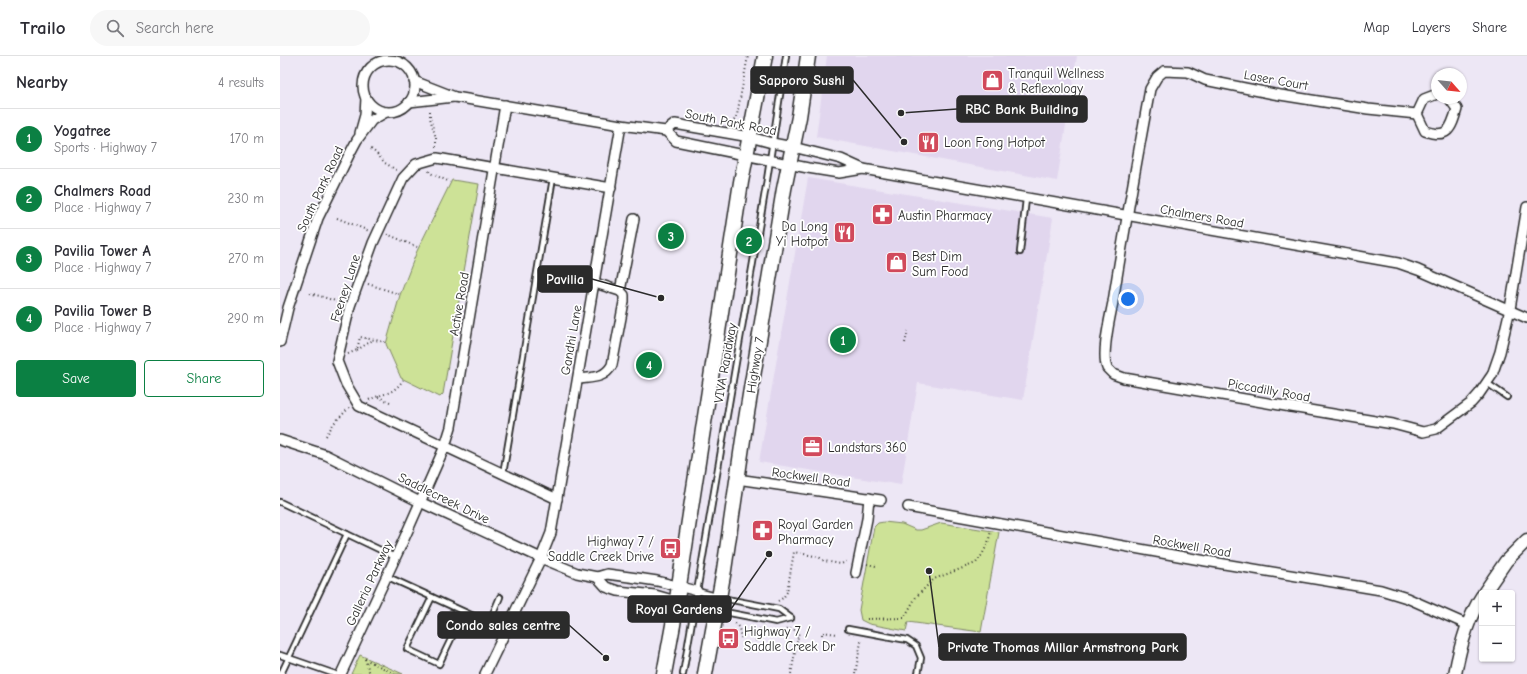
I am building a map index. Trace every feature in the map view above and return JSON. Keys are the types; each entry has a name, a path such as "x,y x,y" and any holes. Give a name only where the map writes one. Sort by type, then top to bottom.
{"main road":[{"path":"664,674 741,182 765,56"},
{"name":"Highway 7","path":"705,674 724,570 781,204 790,164 808,56"}],"street":[{"path":"389,60 406,66 411,72 414,81 415,88 409,102 403,108 386,112 371,105 366,98 364,81 367,73 373,66 380,62 389,60"},
{"name":"Laser Court","path":"1127,216 1150,89 1157,77 1164,71 1174,70 1188,72 1205,80 1274,94 1368,109 1417,114"},
{"name":"South Park Road","path":"414,81 455,96 621,125 666,131 676,141 746,156"},
{"name":"South Park Road","path":"409,102 455,96"},
{"path":"1431,96 1424,99 1417,114 1425,131 1436,135 1448,131 1453,122 1457,109 1453,104"},
{"name":"South Park Road","path":"358,140 365,116 366,98"},
{"name":"Active Road","path":"420,502 445,446 451,427 505,105"},
{"name":"South Park Road","path":"280,342 288,308 318,218 358,140 372,120 386,112"},
{"name":"South Park Road","path":"666,131 675,124 750,137 793,147"},
{"name":"Gandhi Lane","path":"485,674 541,558 551,533 621,125"},
{"name":"Chalmers Road","path":"793,147 841,159 863,169 1026,199 1398,263 1418,270 1527,318"},
{"name":"Chalmers Road","path":"746,156 839,173 863,169"},
{"name":"Feeney Lane","path":"337,361 350,306 378,233 404,178 416,164 437,158 611,188"},
{"name":"Piccadilly Road","path":"1127,216 1105,358 1106,368 1118,376 1393,424 1427,432 1436,429 1471,403 1492,375 1500,352 1510,310 1527,207"},
{"path":"620,291 634,219"},
{"path":"578,379 602,376 608,372 612,365 624,302 624,295 620,291 595,283"},
{"path":"337,361 346,384 358,403 557,499"},
{"name":"Saddlecreek Drive","path":"280,440 326,455 420,502 541,558 578,573 597,577 607,574 638,578 697,591"},
{"name":"Rockwell Road","path":"737,479 882,500"},
{"path":"856,573 867,519 869,498"},
{"name":"Galleria Parkway","path":"341,674 420,502"},
{"name":"Rockwell Road","path":"908,507 993,524 1206,562 1381,590 1408,598 1468,625"},
{"path":"1486,590 1506,560 1527,540"},
{"name":"Saddlecreek Drive","path":"597,577 606,587 618,591 654,595 676,601"},
{"path":"1455,674 1468,625 1479,602"}],"lane":[{"name":"VIVA Rapidway","path":"683,674 770,161 786,56"},
{"path":"503,474 552,178"},
{"path":"1020,252 1026,199"},
{"path":"1487,383 1507,397"},
{"path":"280,502 395,557"},
{"path":"281,674 347,534"},
{"path":"386,576 506,631"},
{"path":"676,601 695,606 717,604 779,609 791,618 776,622 717,604 697,591"},
{"path":"432,597 407,650 439,664 464,612"},
{"path":"489,623 500,597"},
{"path":"848,629 907,640 916,646 921,658 918,674"},
{"path":"280,655 335,674"}],"path":[{"path":"732,125 732,122 737,115 748,56"},
{"path":"430,111 430,118 436,138 437,158"},
{"path":"371,149 376,152 385,163 396,169 404,178"},
{"path":"425,162 430,173 450,182"},
{"path":"337,218 417,247"},
{"path":"360,281 399,294"},
{"path":"310,293 350,306"},
{"path":"906,343 908,330"},
{"path":"357,350 360,336 385,342"},
{"path":"337,361 373,340"},
{"path":"326,436 334,423 358,403 392,392 403,380"},
{"path":"377,396 390,402"},
{"path":"867,619 904,618 916,597 934,579 976,563 982,555 988,542 993,524"},
{"path":"776,601 783,598 787,592 794,552 819,557 824,561 841,564 848,561"},
{"path":"865,564 876,566"},
{"path":"729,620 736,623 740,628 740,638"},
{"path":"791,674 799,631"},
{"path":"822,635 822,632 837,634"},
{"path":"855,674 861,642 863,639"},
{"path":"370,674 365,659 395,674"}],"shaded area":[{"path":"827,56 1077,56 1057,181 816,137"},
{"path":"808,178 1053,218 1023,400 918,383 901,485 759,462"}],"green space":[{"path":"452,180 479,184 443,394 440,397 401,378 386,344 400,295 417,251"},
{"path":"884,522 902,524 916,530 921,530 941,523 999,532 981,632 908,622 906,631 869,624 861,620 859,610 874,527 878,523"},
{"path":"360,655 403,674 351,674"}],"place":[{"name":"Tranquil Wellness & Reflexology","path":"993,80"},
{"name":"RBC Bank Building","path":"901,113"},
{"name":"Sapporo Sushi","path":"904,142"},
{"name":"Loon Fong Hotpot","path":"929,142"},
{"name":"Austin Pharmacy","path":"882,215"},
{"name":"Da Long Yi Hotpot","path":"844,233"},
{"name":"Pavilia Tower A","path":"671,236"},
{"name":"Chalmers Road","path":"749,241"},
{"name":"Best Dim Sum Food","path":"897,263"},
{"name":"Pavilia","path":"661,298"},
{"name":"Yogatree","path":"843,340"},
{"name":"Pavilia Tower B","path":"649,365"},
{"name":"Landstars 360","path":"812,447"},
{"name":"Royal Garden Pharmacy","path":"762,531"},
{"name":"Highway 7 / Saddle Creek Drive","path":"670,548"},
{"name":"Royal Gardens","path":"769,554"},
{"name":"Private Thomas Millar Armstrong Park","path":"929,571"},
{"name":"Highway 7 / Saddle Creek Dr","path":"729,638"},
{"name":"Condo sales centre","path":"606,658"}]}
